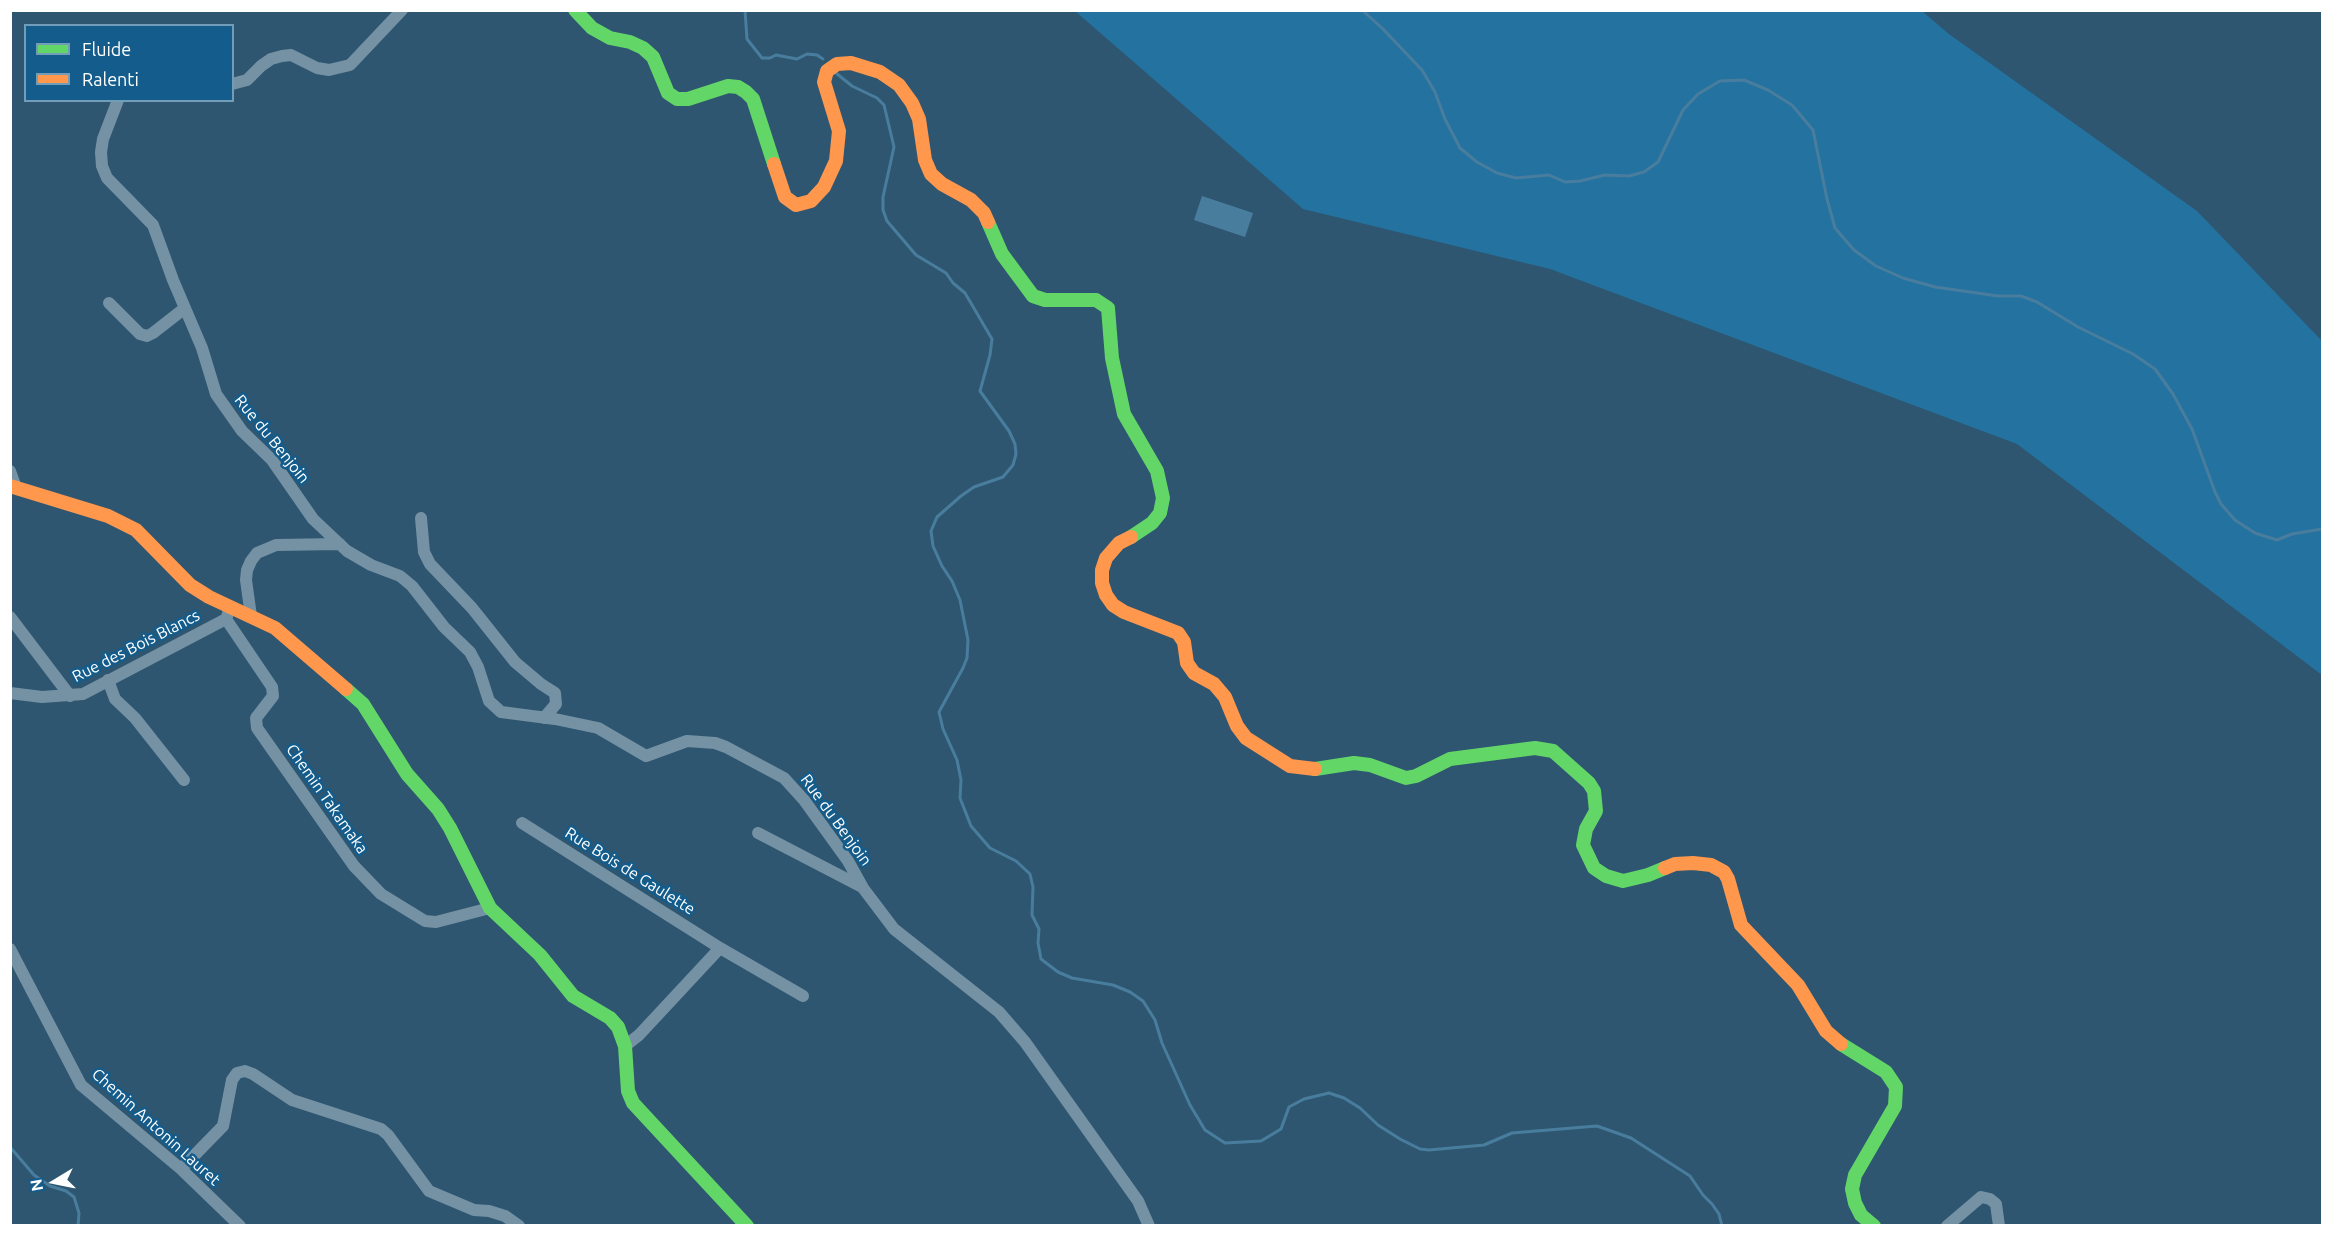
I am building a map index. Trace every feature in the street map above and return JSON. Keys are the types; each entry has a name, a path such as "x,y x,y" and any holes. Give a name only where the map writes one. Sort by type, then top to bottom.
{"street":[{"path":"234,83 247,80 271,59 282,56 291,55 317,68 329,70 350,64 402,10"},
{"path":"575,10 592,28 610,38 630,42 643,48 653,57 668,93 677,99 688,99 728,86 738,87 746,92 753,99 785,197 796,205 811,201 824,187 836,161 839,131 824,82 827,71 837,64 851,63 880,72 899,85 919,119 925,160 931,174 942,184 971,200 984,213 1002,254 1033,296 1045,300 1096,300 1108,308 1112,358 1124,414 1157,471 1163,498 1160,513 1152,523 1141,532 1127,538 1106,558 1102,570 1102,582 1106,595 1113,605 1124,612 1178,633 1184,642 1187,663 1194,673 1214,684 1225,697 1237,726 1246,738 1290,766 1311,770 1354,764 1370,765 1406,778 1416,776 1450,759 1535,747 1553,751 1589,783 1594,791 1596,811 1586,829 1583,845 1594,868 1606,876 1623,880 1648,875 1676,864 1710,865 1724,872 1741,925 1798,985 1820,1017 1826,1031 1837,1042 1887,1072 1896,1087 1895,1106 1855,1175 1852,1189 1855,1203 1862,1215 1874,1226"},
{"name":"Rue du Benjoin","path":"117,102 103,139 101,153 102,166 107,178 115,189 153,225 202,348 216,394 229,414 272,460 313,519 346,551 358,559 400,576 412,586 444,627 470,652 478,667 489,701 501,712 576,722 598,728 646,756 687,741 702,741 726,747 784,778 795,788 848,861 863,888 894,929 999,1012 1013,1027 1138,1201 1149,1226"},
{"path":"109,303 140,334 147,336 185,308"},
{"path":"10,471 13,487 108,516 126,524 145,538 190,585 228,613 251,616 289,638 363,704 407,774 438,809 450,828 490,908 540,955 573,996 610,1018 618,1027 625,1046 626,1080 633,1103 747,1226"},
{"path":"421,518 424,552 430,564 472,608 515,662 555,693 556,704 544,718"},
{"path":"251,616 246,580 247,570 257,553 276,545 340,544"},
{"name":"Rue des Bois Blancs","path":"10,693 29,697 83,694 228,613"},
{"name":"Chemin Takamaka","path":"228,613 272,687 273,696 256,718 256,728 354,866 381,894 425,921 436,922 490,908"},
{"path":"10,617 69,696"},
{"path":"108,680 115,699 135,718 184,780"},
{"name":"Rue Bois de Gaulette","path":"522,823 720,948 803,996"},
{"name":"Rue du Benjoin","path":"758,833 863,888"},
{"path":"625,1046 639,1035 720,948"},
{"name":"Chemin Antonin Lauret","path":"10,949 81,1085 181,1169 240,1226"},
{"path":"181,1169 223,1126 232,1080 237,1073 245,1071 292,1100 381,1129 388,1135 429,1191 474,1210 489,1211 505,1216 519,1226"},
{"path":"1947,1226 1977,1199 1985,1197 1996,1204 1999,1226"}],"shaded area":[{"path":"1075,11 1922,11 1949,34 2197,211 2322,341 2322,675 2017,444 1550,269 1303,209"},
{"path":"1202,196 1253,213 1245,237 1194,220"}],"waterway":[{"path":"745,10 747,39 762,58 776,55 797,59 807,54 817,55 823,59"},
{"path":"1362,10 1422,70 1435,92 1445,119 1460,148 1477,162 1497,173 1516,178 1549,175 1565,182 1605,175 1629,176 1644,172 1658,162 1683,110 1698,94 1720,81 1744,80 1768,90 1792,105 1813,130 1835,228 1854,250 1876,266 1903,278 1935,287 1998,296 2021,296 2037,302 2078,327 2133,354 2155,369 2173,394 2192,429 2215,492 2221,504 2235,520 2255,533 2277,540 2292,534 2322,529"},
{"path":"836,73 852,86 877,98 884,105 894,147 883,197 883,210 887,221 916,255 946,273 953,283 965,293 992,339 980,391 1009,431 1015,444 1016,454 1013,465 1003,477 974,487 961,496 937,517 931,531 933,546 960,600 968,640 967,658 963,668 939,712 943,729 957,760 961,780 960,798 971,826 990,848 1016,861 1030,874 1033,887 1032,915 1039,929 1038,943 1041,959 1058,972 1072,978 1113,985 1130,992 1143,1001 1155,1020 1162,1043 1190,1105 1205,1130 1225,1143 1261,1141 1281,1129 1289,1107 1304,1099 1329,1093 1344,1098 1360,1108 1378,1125 1420,1149 1484,1145 1512,1133 1597,1126 1631,1138 1690,1176 1719,1214 1722,1226"},
{"path":"10,1147 34,1175 50,1186 66,1191 74,1197 79,1213 78,1226"}],"traffic: fast":[{"path":"575,10 592,28 610,38 630,42 643,48 653,57 668,93 677,99 688,99 728,86 738,87 746,92 753,99 774,164"},
{"path":"988,222 1002,254 1033,296 1045,300 1096,300 1108,308 1112,358 1124,414 1157,471 1163,498 1160,513 1152,523 1131,537"},
{"path":"346,689 363,704 407,774 438,809 490,908 540,955 573,996 610,1018 618,1027 625,1046 628,1091 633,1103 747,1226"},
{"path":"1315,769 1354,763 1370,765 1406,778 1416,776 1450,759 1535,748 1553,751 1589,783 1594,791 1596,811 1586,829 1583,845 1594,868 1606,876 1623,881 1665,868"},
{"path":"1841,1044 1886,1072 1896,1087 1895,1106 1855,1175 1852,1189 1861,1215 1874,1226"}],"traffic: slow":[{"path":"774,164 785,197 796,205 811,201 824,187 836,161 839,131 824,82 827,71 837,64 851,63 880,72 899,85 912,103 919,119 925,160 931,174 942,184 971,200 984,213 988,222"},
{"path":"10,486 108,516 136,530 190,585 209,597 275,628 346,689"},
{"path":"1131,537 1119,543 1106,558 1102,570 1102,583 1113,605 1124,612 1178,633 1184,642 1187,663 1194,673 1214,684 1225,697 1237,726 1246,738 1290,766 1315,769"},
{"path":"1665,868 1675,864 1693,863 1711,865 1724,872 1741,925 1798,985 1826,1031 1841,1044"}]}
